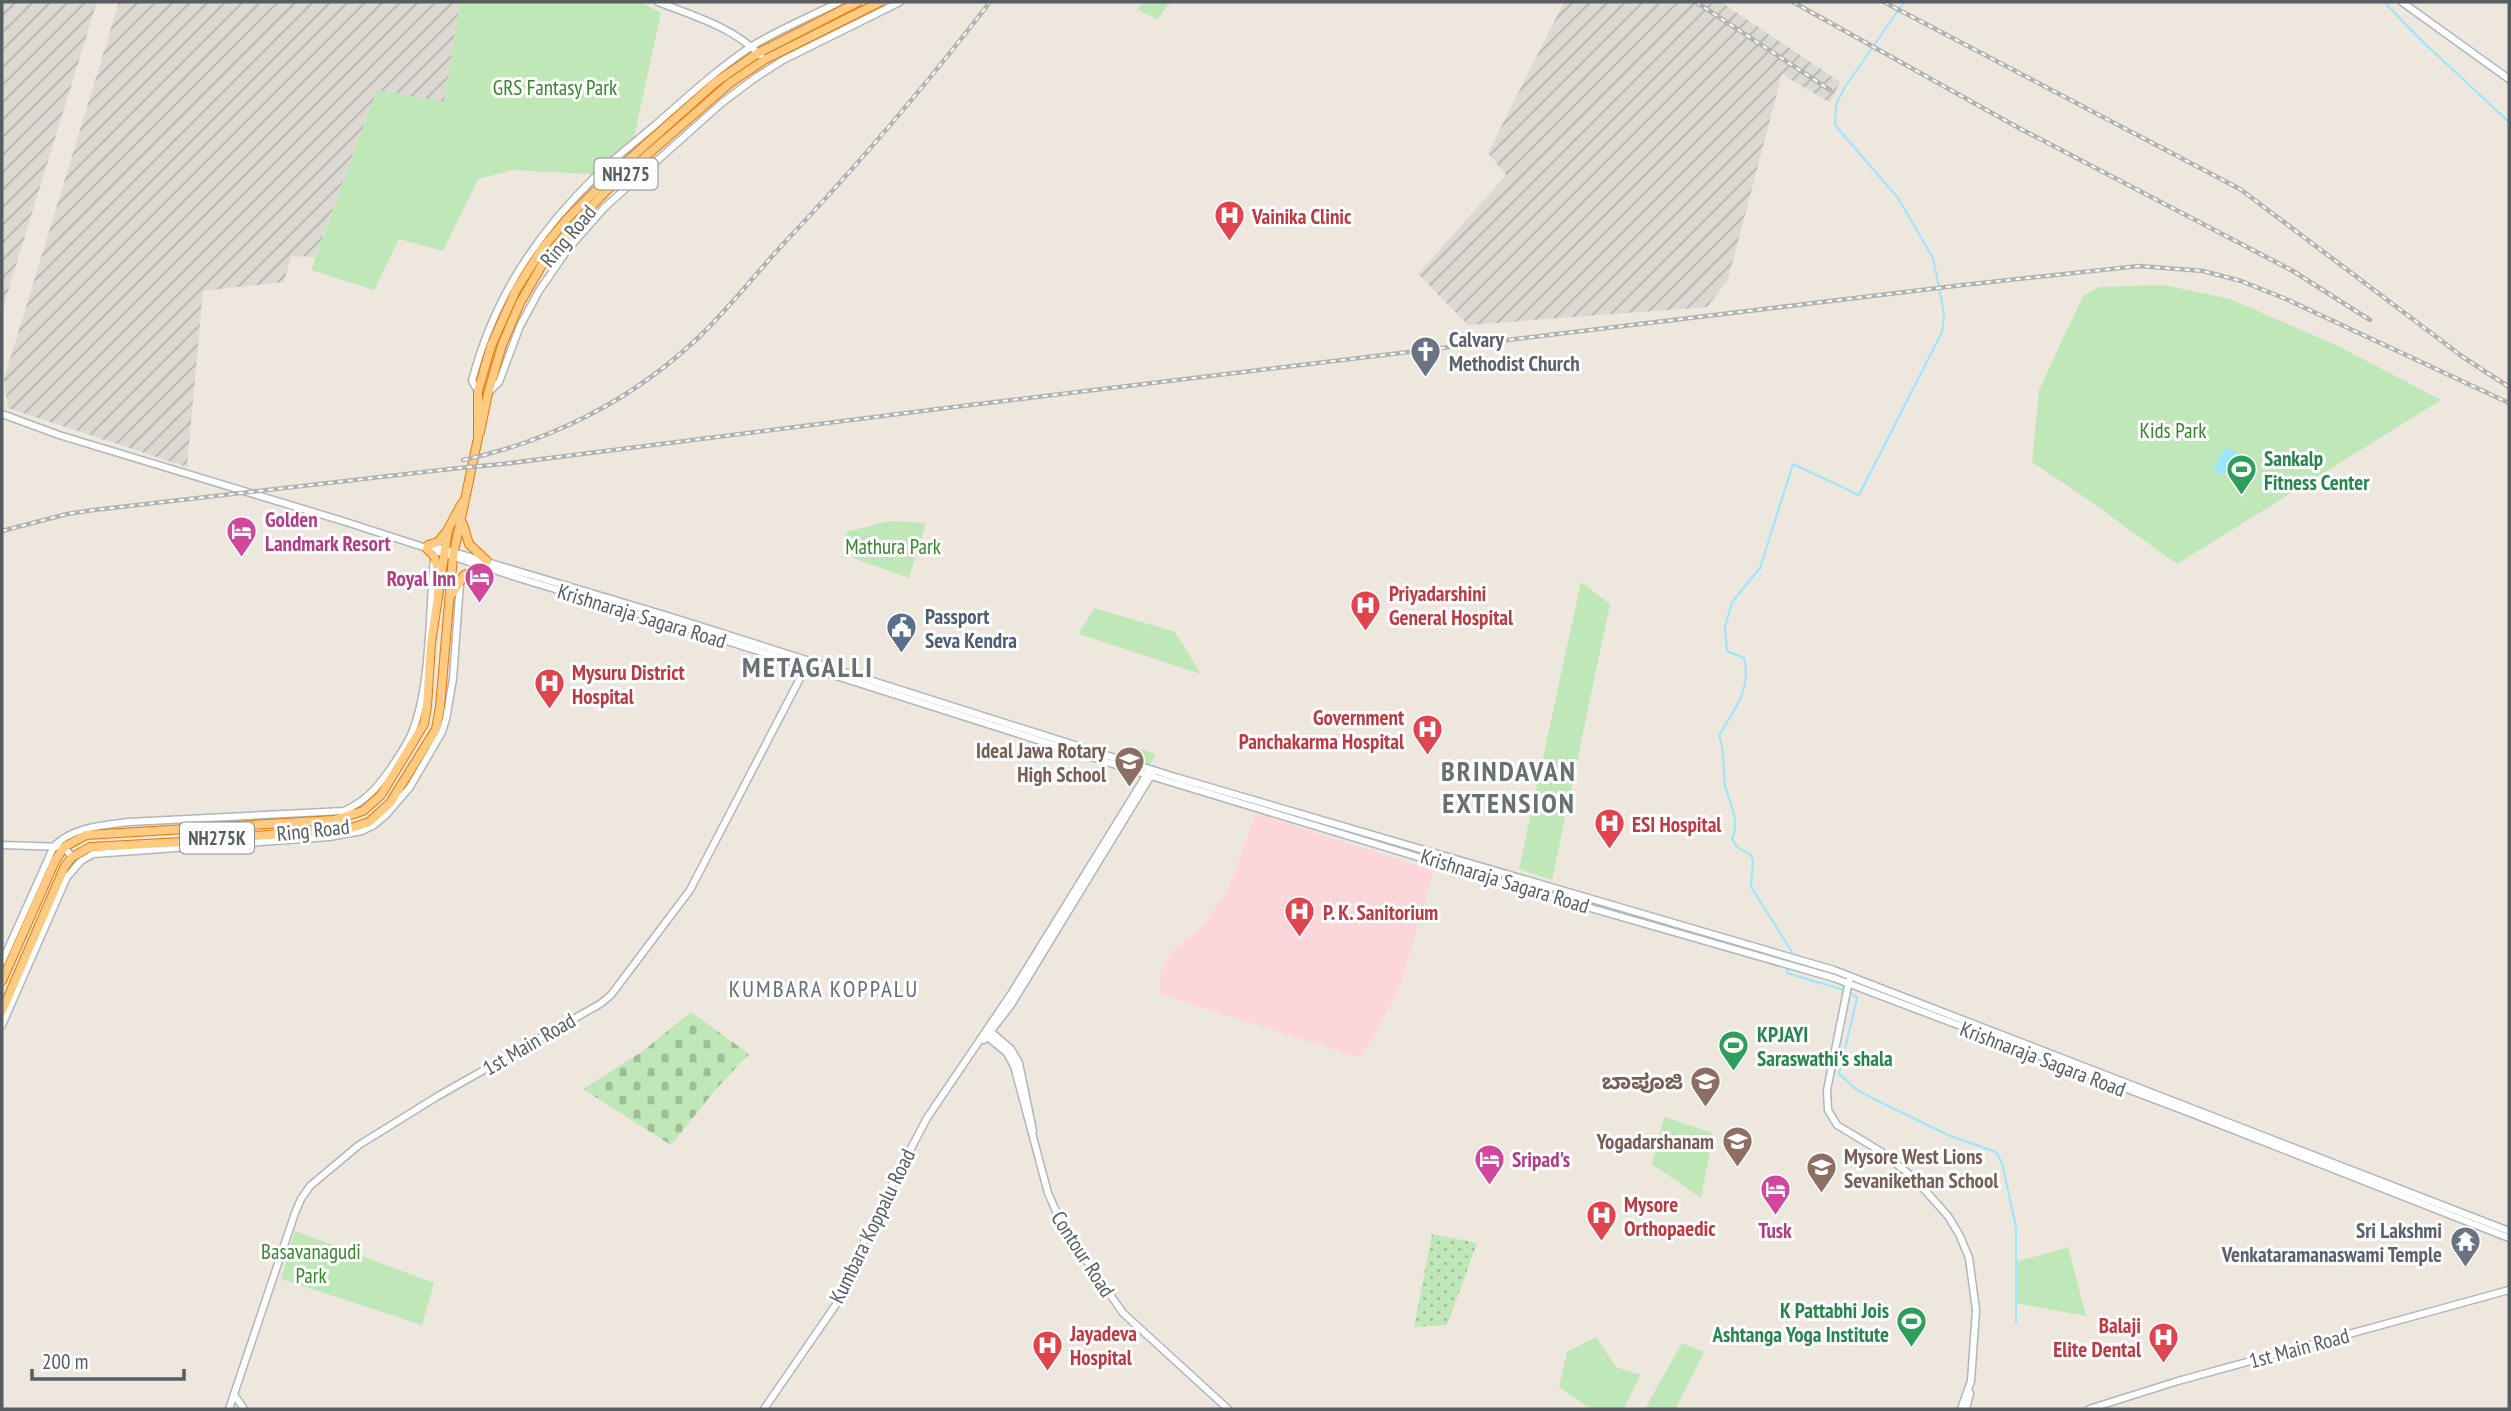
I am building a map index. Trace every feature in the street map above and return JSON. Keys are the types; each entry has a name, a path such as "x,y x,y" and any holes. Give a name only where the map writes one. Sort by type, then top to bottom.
{"highway":[{"name":"Ring Road","path":"59,847 86,835 334,820 363,811 381,795 424,724 440,575 462,518 468,491 478,438 478,391 503,316 528,270 553,235 607,179 755,49 858,2"},
{"name":"Ring Road","path":"478,438 484,424 488,393 502,345 520,303 546,258 571,228 607,190 730,83 764,60 880,2"},
{"name":"Ring Road","path":"72,857 90,847 351,828 369,822 390,803 436,729 450,597 448,529 468,491"},
{"path":"450,597 460,581 471,571 487,564 469,544 462,518"},
{"path":"440,575 428,549 438,542 448,529"},
{"path":"299,833 300,821"},
{"path":"2,981 59,847"},
{"path":"2,1011 65,866 72,857"}],"street":[{"path":"658,2 706,20 755,49 772,67"},
{"path":"755,49 839,2"},
{"path":"488,393 499,382 527,310 583,229 714,110 772,67 900,2"},
{"path":"2402,2 2509,79"},
{"path":"2,414 59,435 428,549 449,552"},
{"path":"2,962 59,847 71,834 101,825 344,811 363,802 402,752 421,704 428,549"},
{"name":"Krishnaraja Sagara Road","path":"449,552 1507,884 1791,961 2509,1238"},
{"path":"2,1024 67,877 81,861 93,854 347,835 362,831 386,815 410,787 428,759 446,719 453,679 460,581"},
{"name":"1st Main Road","path":"229,1409 295,1213 310,1186 359,1145 611,995 690,891 807,664"},
{"name":"Kumbara Koppalu Road","path":"764,1409 835,1306 868,1231 912,1143 987,1034 1150,772"},
{"path":"2,845 59,847 72,857"},
{"path":"1848,985 1827,1090 1828,1110 1837,1125 1880,1151 1914,1178 1948,1216 1961,1236 1969,1260 1976,1310 1971,1381 1964,1407 1975,1409"},
{"name":"Krishnaraja Sagara Road","path":"1848,985 2509,1231"},
{"name":"Contour Road","path":"987,1034 1013,1062 1028,1126 1052,1206 1063,1227 1117,1306 1228,1409"},
{"name":"1st Main Road","path":"2089,1409 2178,1381 2509,1290"},
{"path":"235,1396 244,1409"}],"shaded area":[{"path":"2,2 97,2 2,311 4,26"},
{"path":"119,2 460,2 444,102 377,90 315,257 291,256 284,282 203,291 187,467 8,408 4,379"},
{"path":"1564,2 1721,2 1840,82 1830,103 1782,74 1728,280 1707,307 1468,325 1418,274 1506,175 1488,153"},
{"name":"P. K. Sanitorium","path":"1256,813 1434,871 1398,993 1361,1058 1159,994 1161,970 1171,952 1201,927 1228,890"}],"green space":[{"name":"GRS Fantasy Park","path":"460,2 640,2 661,13 630,155 609,175 512,170 478,179 443,251 399,239 374,290 311,270 377,90 444,102"},
{"path":"1143,2 1170,2 1157,20 1137,9"},
{"name":"Kids Park","path":"2164,285 2230,299 2336,345 2441,400 2177,564 2032,462 2039,390 2083,296 2099,287"},
{"name":"Mathura Park","path":"890,521 926,523 909,578 853,558 846,532"},
{"path":"1581,582 1610,604 1552,880 1519,869"},
{"path":"1094,608 1175,632 1201,674 1079,634"},
{"path":"1130,746 1156,754 1150,765 1126,757"},
{"path":"691,1012 749,1054 716,1089 671,1145 583,1089 643,1051"},
{"path":"1664,1117 1713,1133 1701,1198 1652,1164"},
{"name":"Basavanagudi Park","path":"295,1231 434,1283 422,1325 281,1279"},
{"path":"1432,1234 1477,1243 1447,1325 1414,1327"},
{"path":"2068,1247 2086,1316 2015,1303 2016,1262"},
{"path":"1596,1337 1616,1367 1641,1375 1623,1409 1591,1409 1559,1387 1567,1352"},
{"path":"1682,1343 1704,1352 1675,1409 1645,1409"}],"water":[{"path":"2226,448 2236,451 2240,462 2231,470 2217,475 2215,471 2218,459"}],"waterway":[{"path":"1791,955 1792,952 1751,887 1751,855 1737,847 1732,839 1735,818 1725,785 1719,735 1740,699 1746,669 1744,658 1727,651 1725,627 1732,602 1760,568 1793,464 1859,495 1942,332 1944,317 1933,258 1898,198 1835,125 1836,104 1845,87 1904,2"},
{"path":"2384,2 2509,122"},
{"path":"1788,968 1787,973 1844,990"},
{"path":"1849,991 1857,998 1839,1074 1856,1089 1874,1099 1948,1135 1996,1152 2002,1163 2016,1227 2016,1323"}],"railway":[{"path":"463,460 496,452 560,429 619,398 675,359 722,313 865,154 990,2"},
{"path":"1696,2 1830,90"},
{"path":"1793,2 2017,127 2293,271 2370,320"},
{"path":"1884,2 2240,189 2463,357 2509,387"},
{"path":"2,531 67,514 94,510 503,464 954,407 2139,266 2203,271 2241,281 2286,299 2509,403"}],"place":[{"name":"Vainika Clinic","path":"1229,243"},
{"name":"Calvary Methodist Church","path":"1426,378"},
{"name":"Sankalp Fitness Center","path":"2241,497"},
{"name":"Golden Landmark Resort","path":"242,558"},
{"name":"Royal Inn","path":"479,605"},
{"name":"Priyadarshini General Hospital","path":"1366,632"},
{"name":"Passport Seva Kendra","path":"902,655"},
{"name":"Mysuru District Hospital","path":"549,711"},
{"name":"Government Panchakarma Hospital","path":"1427,756"},
{"name":"Ideal Jawa Rotary High School","path":"1129,789"},
{"name":"ESI Hospital","path":"1609,851"},
{"name":"P. K. Sanitorium","path":"1300,939"},
{"name":"KPJAYI Saraswathi's shala","path":"1734,1073"},
{"name":"ಬಾಪೂಜಿ","path":"1706,1108"},
{"name":"Yogadarshanam","path":"1737,1168"},
{"name":"Sripad's","path":"1489,1186"},
{"name":"Mysore West Lions Sevanikethan School","path":"1821,1195"},
{"name":"Tusk","path":"1775,1217"},
{"name":"Mysore Orthopaedic","path":"1601,1243"},
{"name":"Sri Lakshmi Venkataramanaswami Temple","path":"2465,1269"},
{"name":"K Pattabhi Jois Ashtanga Yoga Institute","path":"1912,1349"},
{"name":"Balaji Elite Dental","path":"2164,1364"},
{"name":"Jayadeva Hospital","path":"1047,1372"}],"district":[{"name":"METAGALLI","path":"808,666"},
{"name":"BRINDAVAN EXTENSION","path":"1509,786"},
{"name":"KUMBARA KOPPALU","path":"824,988"}]}
